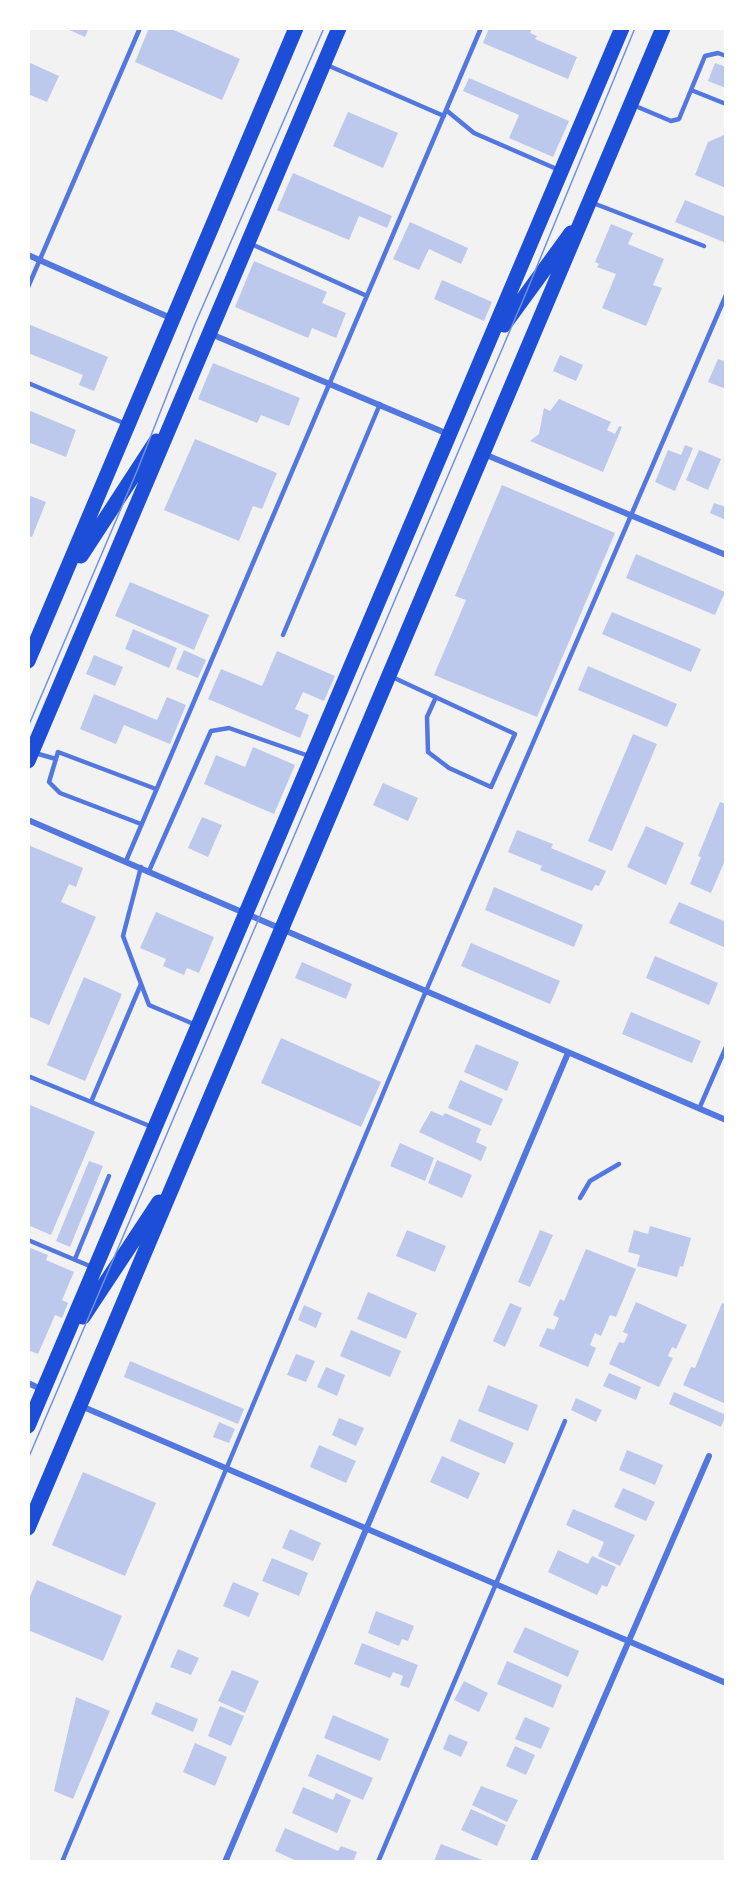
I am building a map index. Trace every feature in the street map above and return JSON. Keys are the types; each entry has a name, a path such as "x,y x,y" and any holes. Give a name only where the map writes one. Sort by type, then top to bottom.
{"main road":[{"path":"28,661 296,28"},
{"path":"30,757 339,28"},
{"path":"28,1426 622,28"},
{"path":"28,1528 663,28"},
{"path":"481,360 589,206"},
{"path":"60,589 179,406"},
{"path":"61,1350 181,1169"}],"street":[{"path":"28,255 173,319"},
{"path":"211,334 330,382 449,434"},
{"path":"484,453 726,555"},
{"path":"28,820 247,912 425,993 726,1120"},
{"path":"225,1862 568,1053"},
{"path":"28,1383 44,1390"},
{"path":"81,1406 726,1683"},
{"path":"533,1862 709,1455"}],"lane":[{"path":"28,287 140,28"},
{"path":"126,861 482,28"},
{"path":"631,105 671,121 679,119 705,56 718,53 726,56"},
{"path":"325,64 445,113 474,133 562,171"},
{"path":"692,90 726,104"},
{"path":"589,206 704,246"},
{"path":"249,243 367,296"},
{"path":"62,1862 425,993 726,295"},
{"path":"28,383 128,425"},
{"path":"283,635 380,404"},
{"path":"390,676 515,734 491,787 449,768 428,752 427,717 436,698"},
{"path":"149,871 211,731 229,728 312,757"},
{"path":"141,824 60,793 49,783 58,752 156,789"},
{"path":"30,757 56,759"},
{"path":"141,867 123,936 150,1005 198,1026"},
{"path":"91,1102 141,984"},
{"path":"699,1109 726,1047"},
{"path":"28,1076 155,1128"},
{"path":"580,1198 590,1181 619,1164"},
{"path":"75,1259 109,1176"},
{"path":"28,1240 96,1268"},
{"path":"378,1862 565,1421"}],"building":[{"path":"65,28 89,28 85,37"},
{"path":"149,28 169,28 240,59 222,100 135,62"},
{"path":"489,28 532,28 530,33 537,36 535,39 577,57 568,79 483,43"},
{"path":"28,62 59,76 47,102 28,94"},
{"path":"715,63 726,67 726,88 708,81"},
{"path":"469,78 569,121 553,157 509,138 519,115 463,91"},
{"path":"348,112 398,133 383,168 333,146"},
{"path":"726,135 726,188 695,175 708,142"},
{"path":"293,173 392,216 387,228 359,216 349,240 277,210"},
{"path":"685,200 726,217 726,243 675,222"},
{"path":"410,222 468,248 461,264 429,249 419,270 393,259"},
{"path":"611,224 633,233 628,244 664,259 653,285 662,288 646,326 602,308 616,274 597,267 599,264 595,262"},
{"path":"254,261 327,292 322,303 346,313 336,338 312,328 308,338 235,307"},
{"path":"442,280 492,302 484,321 434,299"},
{"path":"28,324 108,357 94,391 79,385 83,375 28,353"},
{"path":"560,355 583,365 576,381 553,371"},
{"path":"718,359 726,362 726,389 708,382"},
{"path":"213,363 300,398 289,426 261,415 257,423 198,399"},
{"path":"559,399 611,422 607,430 615,434 619,426 622,427 603,472 530,441 539,434 544,408 550,411"},
{"path":"28,410 76,430 66,457 28,442"},
{"path":"195,439 277,473 262,509 253,506 239,541 164,510"},
{"path":"685,445 693,448 675,491 655,482 668,450 681,455"},
{"path":"699,450 721,459 708,490 686,480"},
{"path":"502,485 615,533 537,717 434,675 466,600 455,596"},
{"path":"28,495 46,502 32,537 28,536"},
{"path":"714,503 726,507 726,520 710,513"},
{"path":"636,554 725,592 715,615 626,578"},
{"path":"130,582 209,615 194,650 115,616"},
{"path":"612,612 701,649 691,672 602,634"},
{"path":"133,629 177,648 169,668 125,649"},
{"path":"184,650 206,660 198,678 176,669"},
{"path":"277,651 335,676 324,701 303,692 295,709 309,715 300,738 208,699 221,669 262,686"},
{"path":"94,655 123,667 115,686 86,674"},
{"path":"588,666 677,704 667,727 578,690"},
{"path":"94,694 157,720 167,697 186,705 170,744 124,725 116,744 80,729"},
{"path":"633,734 657,744 612,851 588,841"},
{"path":"253,747 295,765 274,814 204,784 216,755 245,767"},
{"path":"383,783 418,798 408,821 373,805"},
{"path":"720,802 726,804 726,858 711,893 690,884 701,857 698,856"},
{"path":"202,817 222,825 208,857 188,848"},
{"path":"646,826 684,843 666,885 627,867"},
{"path":"517,830 553,844 551,848 606,871 599,886 595,885 592,891 540,870 542,866 508,852"},
{"path":"28,845 83,868 76,887 69,884 61,902 96,917 49,1025 28,1016"},
{"path":"494,887 583,925 574,947 485,910"},
{"path":"679,902 726,922 726,948 669,923"},
{"path":"156,912 214,937 199,973 187,968 184,975 163,966 166,959 140,948"},
{"path":"471,943 560,981 550,1004 461,966"},
{"path":"655,956 718,983 709,1005 646,978"},
{"path":"302,962 352,984 346,999 295,978"},
{"path":"84,977 122,994 85,1081 47,1065"},
{"path":"631,1012 701,1041 692,1063 622,1034"},
{"path":"281,1038 381,1082 361,1127 261,1083"},
{"path":"476,1044 519,1062 507,1091 464,1072"},
{"path":"460,1080 503,1099 491,1126 448,1108"},
{"path":"30,1105 95,1132 51,1235 28,1225"},
{"path":"431,1111 443,1116 445,1113 481,1129 476,1142 487,1147 481,1161 419,1132"},
{"path":"400,1143 434,1158 425,1181 390,1166"},
{"path":"437,1160 472,1175 462,1198 428,1183"},
{"path":"89,1161 103,1166 70,1247 56,1241"},
{"path":"650,1226 691,1238 683,1267 680,1266 677,1277 637,1266 640,1255 628,1252 634,1230 648,1234"},
{"path":"407,1230 446,1246 435,1272 396,1256"},
{"path":"540,1230 553,1235 530,1287 518,1282"},
{"path":"28,1247 48,1255 46,1260 74,1272 62,1300 68,1303 62,1318 55,1315 38,1354 28,1350"},
{"path":"586,1249 636,1269 616,1317 610,1315 601,1336 595,1333 590,1345 596,1348 588,1367 539,1346 547,1328 554,1330 559,1318 553,1315 560,1299 564,1301"},
{"path":"368,1292 417,1313 406,1339 357,1319"},
{"path":"636,1302 687,1325 676,1349 672,1347 668,1356 673,1358 659,1387 609,1364 619,1342 624,1343 628,1334 623,1332"},
{"path":"510,1303 522,1308 505,1347 493,1341"},
{"path":"722,1303 726,1305 726,1404 683,1385 691,1367 695,1368"},
{"path":"304,1305 322,1313 316,1328 298,1320"},
{"path":"351,1330 401,1351 390,1377 340,1356"},
{"path":"296,1354 315,1361 306,1382 287,1375"},
{"path":"130,1361 244,1409 238,1424 124,1377"},
{"path":"326,1367 345,1375 337,1396 317,1387"},
{"path":"609,1373 641,1387 636,1400 603,1386"},
{"path":"488,1385 538,1405 528,1431 478,1411"},
{"path":"674,1392 726,1415 721,1427 669,1404"},
{"path":"576,1398 602,1410 596,1422 571,1410"},
{"path":"339,1418 364,1428 356,1446 332,1435"},
{"path":"459,1419 514,1443 505,1464 450,1441"},
{"path":"219,1422 235,1429 229,1443 213,1437"},
{"path":"319,1445 356,1461 346,1483 310,1467"},
{"path":"627,1450 663,1465 655,1485 619,1470"},
{"path":"442,1456 480,1473 468,1499 430,1482"},
{"path":"83,1472 156,1503 125,1576 52,1545"},
{"path":"623,1488 655,1502 646,1521 614,1507"},
{"path":"573,1509 635,1535 620,1566 598,1556 604,1542 566,1525"},
{"path":"290,1529 321,1543 313,1561 282,1548"},
{"path":"558,1550 588,1564 592,1556 616,1567 607,1587 602,1585 597,1595 548,1572"},
{"path":"272,1558 308,1573 299,1596 262,1581"},
{"path":"37,1580 122,1616 103,1661 28,1630 28,1601"},
{"path":"233,1582 259,1593 249,1617 223,1606"},
{"path":"376,1611 414,1626 408,1641 402,1639 399,1646 368,1633"},
{"path":"525,1627 579,1651 568,1677 513,1652"},
{"path":"362,1643 418,1665 409,1688 400,1685 403,1676 393,1672 390,1678 354,1664"},
{"path":"178,1649 199,1658 191,1675 170,1667"},
{"path":"507,1661 562,1685 553,1708 497,1684"},
{"path":"232,1670 259,1681 245,1713 218,1701"},
{"path":"464,1681 488,1693 479,1712 454,1700"},
{"path":"76,1697 110,1711 73,1799 54,1791"},
{"path":"156,1702 198,1719 193,1732 151,1714"},
{"path":"220,1706 244,1716 231,1746 208,1736"},
{"path":"333,1715 389,1739 380,1761 324,1738"},
{"path":"525,1717 550,1728 541,1749 515,1739"},
{"path":"449,1734 468,1742 461,1757 443,1749"},
{"path":"195,1743 227,1757 215,1786 183,1772"},
{"path":"515,1746 535,1755 526,1775 506,1766"},
{"path":"317,1754 373,1778 363,1800 308,1776"},
{"path":"481,1786 518,1800 507,1822 472,1805"},
{"path":"303,1787 333,1800 336,1793 351,1800 337,1833 292,1813"},
{"path":"471,1809 506,1825 497,1846 461,1830"},
{"path":"285,1828 338,1851 341,1846 357,1852 353,1862 299,1862 275,1851"},
{"path":"441,1844 485,1861 485,1862 434,1861"}],"tram line":[{"path":"28,727 137,471 195,324 324,28"},
{"path":"28,1459 526,293 635,28"}]}
